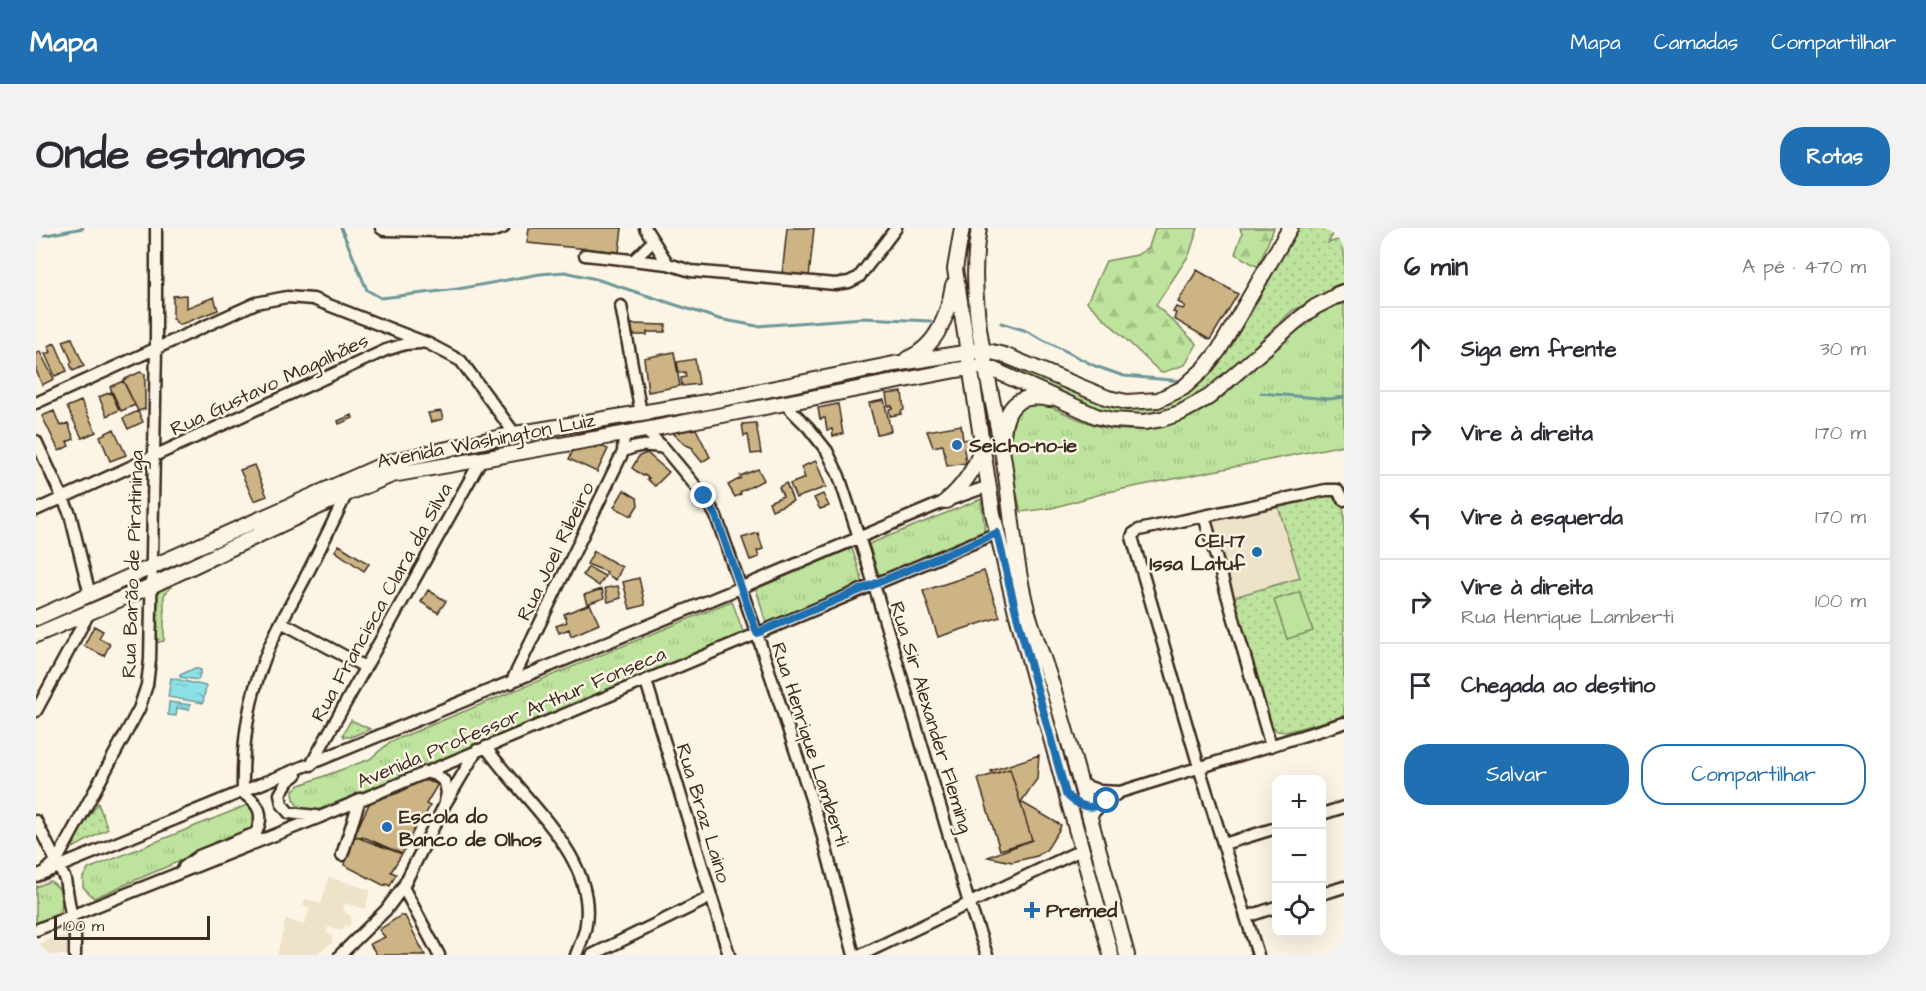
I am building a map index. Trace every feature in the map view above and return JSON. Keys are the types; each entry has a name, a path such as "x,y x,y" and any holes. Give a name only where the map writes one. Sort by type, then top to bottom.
{"main road":[{"path":"894,364 913,356 939,331 950,308 962,228"},
{"path":"979,228 974,277 983,350 1002,446 1011,517 1027,609 1081,784 1127,955"},
{"path":"983,350 1004,355 1108,398 1127,402 1158,400 1173,394 1198,375 1219,350 1290,228"},
{"path":"955,269 997,533 1016,612 1111,955"},
{"path":"986,366 1096,416 1129,422 1162,419 1180,413 1209,397 1294,323 1315,307 1342,294"},
{"name":"Avenida Washington Luiz","path":"36,618 389,462 515,434 641,413 894,364 983,350"},
{"name":"Avenida Washington Luiz","path":"36,635 151,586 347,493 392,475 986,366"},
{"path":"1002,446 1005,418 1009,409 1017,402 1042,397 1065,402"},
{"path":"946,501 958,490 973,470 983,445"},
{"path":"989,486 998,488 1008,496"},
{"path":"997,533 1011,517"},
{"path":"1066,794 1088,812"}],"street":[{"path":"381,228 384,230 491,232 502,228"},
{"path":"645,228 668,264"},
{"path":"585,255 668,264 691,271 835,284 849,282 858,277 896,228"},
{"name":"Rua Barão de Piratininga","path":"59,864 139,709 150,660 156,230"},
{"path":"634,260 653,241"},
{"path":"36,403 256,303 287,297 313,299 386,326 429,344 460,361 515,434"},
{"path":"621,306 641,413"},
{"name":"Rua Gustavo Magalhães","path":"386,326 394,335 394,341 386,350"},
{"name":"Rua Gustavo Magalhães","path":"36,510 386,350 405,344 429,344"},
{"name":"Rua Sir Alexander Fleming","path":"783,402 808,427 826,451 839,476 969,903 987,955"},
{"name":"Rua Henrique Lamberti","path":"645,430 664,448 704,496 716,516 820,826 854,955"},
{"name":"Rua Joel Ribeiro","path":"511,682 623,452 624,433"},
{"path":"36,441 70,514 90,595"},
{"path":"623,452 633,446 649,445 664,448"},
{"name":"Rua Francisca Clara da Silva","path":"311,764 482,458"},
{"name":"Avenida Professor Arthur Fonseca","path":"40,875 59,864 72,863 946,501 989,486"},
{"path":"1258,955 1199,767 1132,537 1139,530 1332,489 1340,493 1344,500"},
{"path":"169,878 199,856 256,833 261,823 260,811 253,800 243,792 242,762 254,693 262,665 281,622 347,493"},
{"path":"1204,516 1271,746"},
{"name":"Avenida Professor Arthur Fonseca","path":"41,928 320,817 997,533"},
{"path":"36,711 89,613"},
{"path":"281,622 365,667"},
{"name":"Rua Braz Laino","path":"646,681 729,955"},
{"path":"1088,812 1120,792 1344,723"},
{"path":"340,955 386,910 403,887 444,806 482,749 571,853 582,878 586,924 576,955"},
{"path":"311,764 288,781 280,794 282,804 289,813 320,817"},
{"path":"423,772 436,775 445,782 447,793 444,806"},
{"path":"1081,784 1100,791 1120,792"},
{"path":"342,855 360,799"},
{"path":"1326,813 1344,807"},
{"path":"36,821 65,879 75,937 75,955"},
{"path":"1224,844 1273,829"},
{"path":"861,955 1081,850"},
{"path":"65,879 72,863"},
{"path":"403,887 439,955"},
{"path":"1326,893 1344,888"},
{"path":"592,955 711,897"},
{"path":"69,898 93,908"},
{"path":"1246,916 1272,908"},
{"path":"41,928 64,926 71,930 75,937"}],"shaded area":[{"name":"CEI-17 Issa Latuf","path":"1278,506 1301,578 1234,597 1214,522 1217,518"},
{"path":"329,877 370,890 365,909 345,903 343,910 351,917 350,926 345,925 342,931 328,927 326,933 332,935 332,943 315,955 277,955 286,919 304,925 310,908 303,906 305,899 321,904"},
{"path":"55,937 65,937 69,940 71,946 68,955 36,955 36,945"}],"green space":[{"path":"1155,228 1198,228 1189,255 1156,305 1197,344 1185,365 1161,373 1087,302 1106,261 1137,255 1149,247"},
{"path":"1240,228 1274,228 1258,267 1235,254 1242,234"},
{"path":"1298,228 1337,228 1328,243 1344,238 1344,283 1292,311 1208,390 1186,404 1165,413 1120,416 1097,411 992,363 993,359 999,358 1076,394 1108,405 1147,407 1169,402 1188,392 1219,363 1244,325"},
{"path":"1344,302 1344,445 1108,492 1052,508 1021,512 1011,462 1010,435 1011,424 1022,407 1039,402 1086,422 1119,430 1152,429 1168,425 1198,413 1212,404 1234,387 1274,345 1292,330 1317,314"},
{"path":"987,395 996,447 989,448 981,396"},
{"path":"1333,493 1339,498 1344,511 1344,716 1286,732 1277,731 1271,724 1234,597 1300,578 1278,506"},
{"path":"981,499 985,532 883,575 878,573 869,544"},
{"path":"852,548 863,583 766,623 756,589"},
{"path":"176,581 164,595 164,641 155,643 157,590"},
{"path":"1300,592 1313,631 1287,639 1274,600"},
{"path":"732,601 745,637 315,811 301,809 294,800 293,790 300,785 370,759 390,742"},
{"path":"351,720 370,729 351,737 344,737 343,734"},
{"path":"98,803 108,829 73,848 77,834"},
{"path":"250,804 256,811 254,829 94,898 83,887 83,877 88,869"},
{"path":"50,881 60,891 61,913 36,923 36,887"}],"water":[{"path":"195,668 201,670 198,680 180,677 180,675"},
{"path":"171,678 206,686 203,703 168,697"},
{"path":"169,702 190,705 189,710 177,708 176,716 168,715"}],"building":[{"path":"529,228 622,228 619,252 527,243"},
{"path":"787,228 814,228 809,278 782,275"},
{"path":"1197,270 1238,294 1210,340 1174,319 1176,313 1173,312 1176,307 1183,309 1185,306 1178,302"},
{"path":"186,295 186,308 214,297 218,310 179,325 173,319 173,296"},
{"path":"631,324 666,325 665,332 633,335"},
{"path":"72,338 84,366 73,371 70,363 72,362 63,341"},
{"path":"55,343 67,371 55,376 45,354 51,352 48,346"},
{"path":"40,352 54,379 42,385 36,370 36,353"},
{"path":"674,352 680,386 648,392 644,358"},
{"path":"695,359 699,384 682,386 681,378 686,377 685,372 679,373 677,362"},
{"path":"140,372 145,374 145,409 138,411 123,380"},
{"path":"123,381 135,405 121,411 110,387"},
{"path":"111,392 119,410 107,416 99,397"},
{"path":"902,392 904,410 901,414 890,416 889,409 893,408 888,406 886,394"},
{"path":"884,400 891,431 877,434 869,403"},
{"path":"81,401 96,432 82,438 67,407"},
{"path":"838,404 843,434 833,436 832,429 827,430 825,418 820,419 818,408"},
{"path":"54,411 60,426 68,423 74,439 67,442 69,446 59,451 42,416"},
{"path":"138,411 143,422 128,429 123,418"},
{"path":"441,411 443,419 431,422 428,413"},
{"path":"352,415 353,418 339,424 338,421"},
{"path":"756,423 761,453 751,454 748,435 744,436 742,424"},
{"name":"Seicho-no-ie","path":"961,425 963,440 969,439 971,446 964,449 966,463 947,466 943,445 933,447 927,431"},
{"path":"114,429 126,455 110,461 100,436"},
{"path":"696,429 710,457 702,462 693,448 684,444 673,433"},
{"path":"597,444 608,449 597,472 569,459 574,449 579,450 580,447 589,448 591,446 596,448"},
{"path":"647,453 669,472 655,486 647,479 649,478 632,468 639,456"},
{"path":"816,461 826,487 796,498 790,484 805,478 801,467"},
{"path":"254,465 267,496 254,501 240,470"},
{"path":"758,469 764,480 735,497 728,485 741,478 740,476"},
{"path":"786,483 793,501 772,510 769,502 783,496 779,487"},
{"path":"624,490 637,498 638,505 631,516 614,507"},
{"path":"823,494 829,506 820,509 814,498"},
{"path":"758,533 763,549 757,551 759,557 750,560 742,538"},
{"path":"339,545 369,564 364,571 335,551"},
{"path":"594,551 622,567 616,580 606,574 607,572 587,564"},
{"path":"588,567 605,576 599,586 583,575"},
{"path":"984,571 1000,617 938,637 923,591"},
{"path":"639,578 645,605 630,609 623,582"},
{"path":"618,586 621,598 608,602 605,588"},
{"path":"602,589 604,598 587,604 584,595"},
{"path":"428,590 446,601 438,613 421,602"},
{"path":"590,604 599,624 571,636 569,629 559,633 556,626 567,622 564,614"},
{"path":"94,626 103,631 99,638 110,644 104,656 84,646"},
{"path":"1039,755 1037,779 1021,802 1061,825 1059,830 1047,849 1037,856 1012,862 988,857 1032,840 1010,769 993,774 991,771"},
{"path":"1010,769 1032,840 1000,850 978,779"},
{"name":"Escola do Banco de Olhos","path":"423,780 438,784 426,804 430,806 424,817 421,816 402,854 366,838 354,836 370,802 398,793"},
{"path":"354,836 402,854 391,872 396,874 390,886 386,884 385,886 344,865"},
{"path":"400,916 405,916 425,955 377,955 370,944 385,937 379,930"}],"waterway":[{"path":"36,237 83,228"},
{"path":"341,228 367,290 381,298 458,289 540,274 565,272 596,279 719,319 757,326 863,318 931,321"},
{"path":"1001,323 1024,330 1095,366 1124,376 1183,381"},
{"path":"1261,393 1329,399 1344,397"}],"place":[{"name":"Seicho-no-ie","path":"957,445"},
{"name":"CEI-17 Issa Latuf","path":"1257,552"},
{"name":"Escola do Banco de Olhos","path":"387,827"},
{"name":"Premed","path":"1032,910"}],"route":[{"path":"704,496 716,516 757,633 997,533 1016,612 1066,794 1080,806 1087,807 1107,801"}]}
